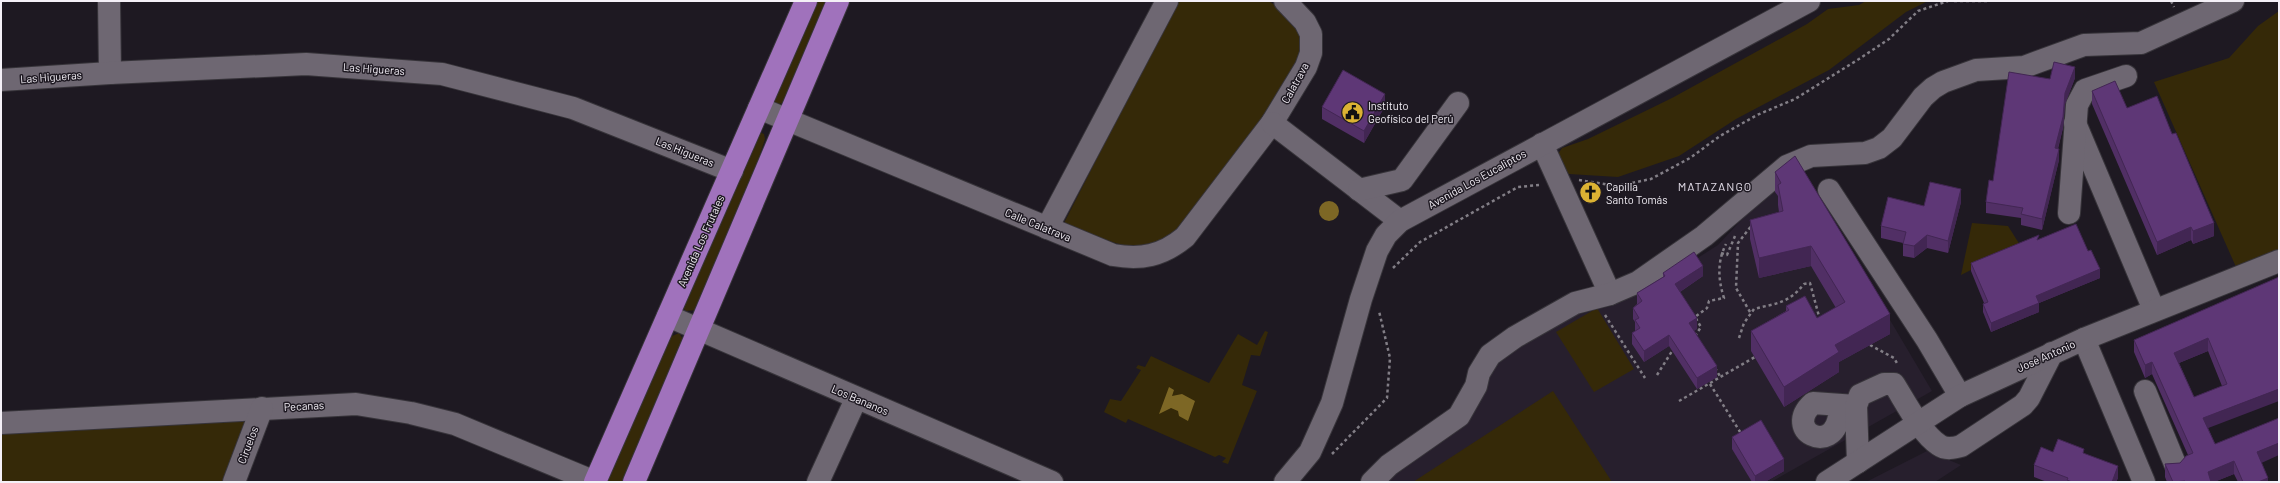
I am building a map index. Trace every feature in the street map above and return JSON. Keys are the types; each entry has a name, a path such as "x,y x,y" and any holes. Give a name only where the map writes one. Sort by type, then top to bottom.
{"main road":[{"name":"Avenida Los Frutales","path":"595,482 806,1"},
{"path":"634,482 838,1"}],"street":[{"path":"109,1 110,73"},
{"path":"1046,228 1167,1"},
{"name":"Calatrava","path":"1272,123 1306,67 1311,53 1310,34 1305,22 1285,1"},
{"name":"Avenida Los Eucaliptos","path":"1285,482 1310,452 1332,403 1361,299 1377,251 1386,235 1400,221 1809,1"},
{"path":"1372,482 1389,465 1459,416 1476,386 1480,373 1490,355 1515,336 1575,303 1611,302 1704,236 1787,166 1811,156 1865,153 1880,148 1892,138 1923,97 1943,82 1976,70 2024,67 2084,46 2142,44 2233,1"},
{"name":"Las Higueras","path":"1,80 110,73 306,64 442,74 573,108 732,171"},
{"path":"2069,213 2077,105 2085,90 2126,76"},
{"path":"1359,190 1402,180 1458,103"},
{"name":"Calle Calatrava","path":"759,108 1113,256 1134,258 1150,256 1168,250 1184,238 1272,123"},
{"path":"1272,123 1400,221"},
{"path":"2075,123 2154,310"},
{"path":"1542,144 1611,302"},
{"path":"1829,190 1927,340 1960,396"},
{"name":"José Antonio","path":"1827,482 1960,396 2084,339 2279,261"},
{"name":"Los Bananos","path":"668,316 856,399 1052,482"},
{"path":"2084,339 2144,482"},
{"path":"1858,462 1847,411 1860,395 1889,383 1894,384 1919,423 1940,446 1951,448 1961,446 2023,405 2029,398 2052,353"},
{"path":"2145,391 2175,464"},
{"path":"818,482 856,399"},
{"name":"Pecanas","path":"1,423 356,404 411,413 455,424 595,482"},
{"name":"Ciruelos","path":"234,482 262,408"}],"path":[{"path":"1954,1 1988,1"},
{"path":"1750,312 1736,288 1738,243 1751,225 1758,224"},
{"path":"1695,317 1707,308 1709,301 1724,298 1718,279 1721,253 1732,234"},
{"path":"1721,253 1727,255 1736,234"},
{"path":"1739,338 1750,312 1754,309 1783,303 1794,296 1804,284 1810,283 1820,320"},
{"path":"1611,302 1605,314 1645,378"},
{"path":"1690,339 1697,335 1702,327 1691,312"},
{"path":"1815,323 1826,316"},
{"path":"1697,335 1700,341"},
{"path":"1657,375 1671,350 1678,346"},
{"path":"1680,401 1755,357"},
{"path":"1714,366 1721,378"},
{"path":"1710,384 1744,437"}],"shaded area":[{"path":"810,1 828,1 783,103 774,105 767,99"},
{"path":"1177,1 1269,1 1283,11 1302,34 1301,53 1296,73 1167,246 1136,249 1062,227"},
{"path":"1866,1 1928,1 1906,12 1829,70 1736,119 1679,156 1618,177 1569,174 1564,171 1558,154 1562,148 1588,139 1672,98 1807,24 1828,9 1859,5"},
{"path":"2279,11 2279,250 2236,267 2154,82 2229,58 2258,26"},
{"path":"757,131 764,134 765,139 752,179 696,310 686,311 681,306"},
{"path":"1799,166 1932,391 1771,482 1378,482 1406,457 1507,349 1587,302 1663,280 1718,245 1760,200"},
{"path":"1329,201 1336,204 1339,211 1336,218 1329,221 1322,218 1319,211 1322,204"},
{"path":"1972,223 2008,226 2020,245 1961,275"},
{"path":"1597,308 1634,369 1594,392 1556,332"},
{"path":"1265,331 1268,332 1260,356 1251,355 1242,385 1257,391 1228,464 1222,462 1226,458 1219,455 1215,457 1128,419 1126,423 1104,412 1110,399 1121,401 1141,370 1136,368 1138,365 1145,367 1151,356 1209,383 1238,334 1257,345"},
{"path":"679,333 684,341 626,482 606,482 670,337"},
{"path":"1169,387 1174,390 1172,396 1182,394 1195,401 1188,421 1179,416 1178,411 1171,408 1159,414"},
{"path":"1553,391 1612,482 1413,482"},
{"path":"253,414 228,482 1,482 1,428"},
{"path":"1927,451 1961,465 1935,482 1866,482"}],"building":[{"path":"2054,62 2075,67 2065,93 2063,117 2055,148 2059,149 2042,219 2021,214 2023,208 1986,202 1989,180 1993,181 2009,72 2050,79"},
{"name":"Instituto Geofísico del Perú","path":"1343,70 1385,94 1364,131 1322,107"},
{"path":"2115,81 2127,108 2157,96 2172,134 2176,133 2214,223 2193,231 2191,227 2157,242 2092,91"},
{"path":"1795,156 1890,314 1835,345 1839,352 1784,387 1751,331 1789,310 1786,306 1805,296 1817,318 1845,302 1811,246 1759,258 1750,220 1783,211 1778,185 1781,183 1775,172"},
{"path":"1930,182 1961,189 1948,241 1927,235 1914,246 1903,244 1906,232 1881,226 1888,197 1924,206"},
{"path":"2076,224 2088,251 2091,250 2100,269 2036,296 2039,303 1991,323 1983,304 1988,302 1971,263 2039,235 2037,240"},
{"path":"1694,252 1703,266 1675,284 1697,318 1689,323 1717,366 1697,378 1669,335 1644,351 1632,333 1640,328 1635,320 1639,318 1633,308 1642,301 1637,293 1665,276 1663,273"},
{"path":"2279,277 2279,389 2203,418 2215,444 2279,418 2279,443 2257,452 2268,478 2258,482 2243,482 2234,461 2208,472 2211,482 2173,482 2165,464 2180,463 2186,456 2193,453 2152,362 2145,365 2134,340","holes":["2208,338 2227,384 2194,397 2174,353"]},
{"path":"1761,420 1784,459 1755,476 1732,437"},
{"path":"2058,439 2084,449 2083,453 2118,466 2112,482 2072,482 2067,480 2068,478 2034,465 2041,447 2053,452"}],"place":[{"name":"Instituto Geofísico del Perú","path":"1353,112"},
{"name":"Capilla Santo Tomás","path":"1591,193"}],"district":[{"name":"MATAZANGO","path":"1715,187"}]}
